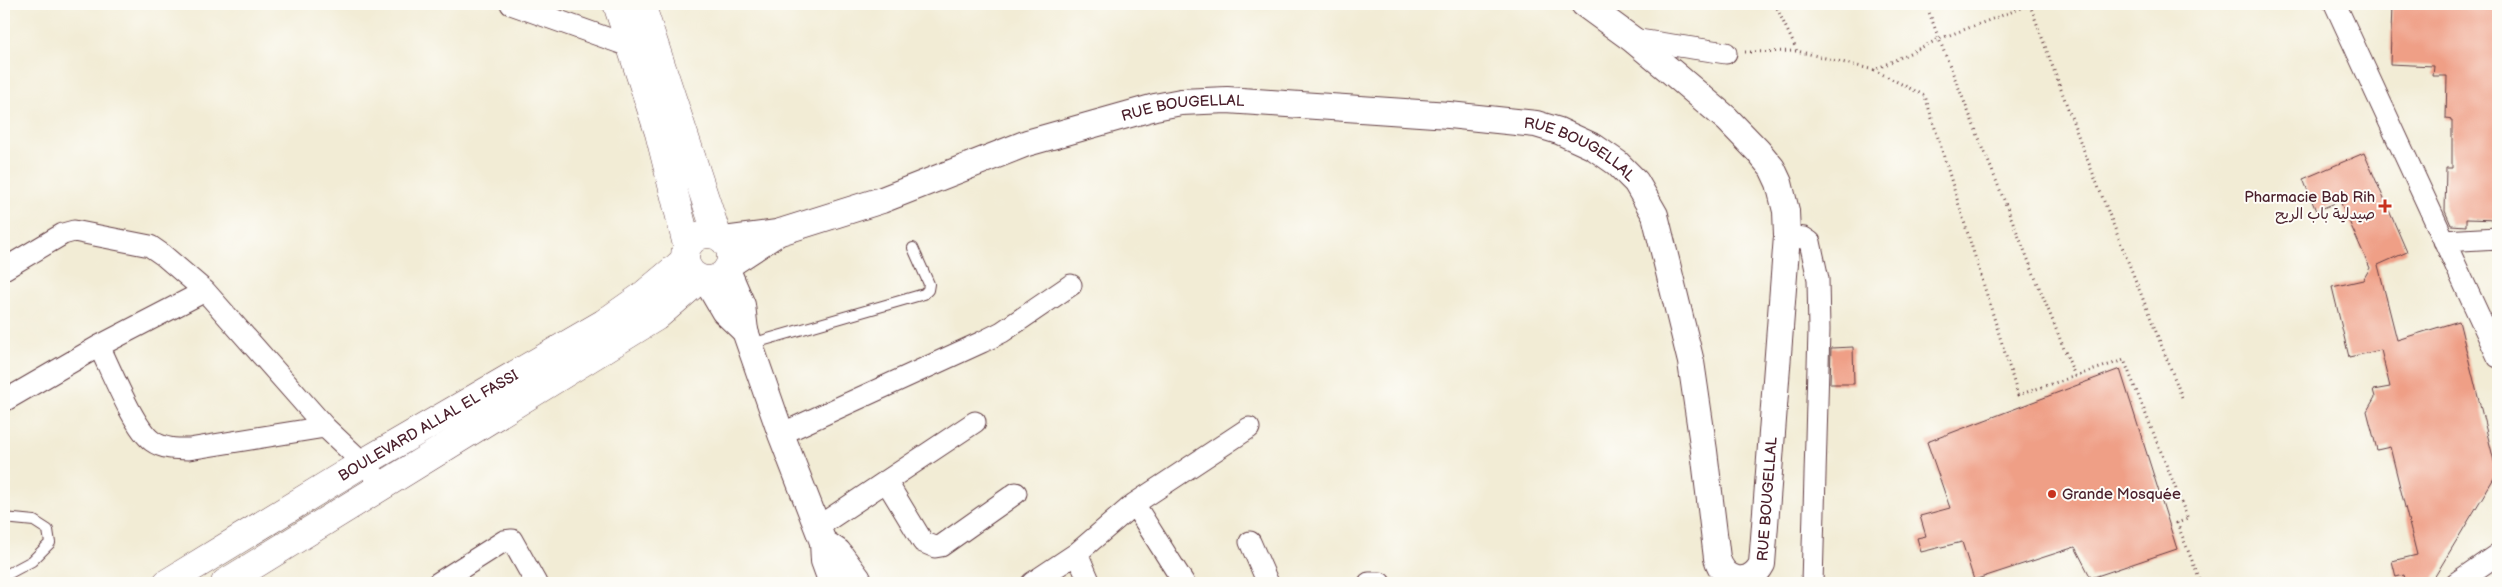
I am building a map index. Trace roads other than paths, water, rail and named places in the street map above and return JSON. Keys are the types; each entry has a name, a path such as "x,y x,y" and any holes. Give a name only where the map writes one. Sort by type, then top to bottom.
{"main road":[{"path":"618,4 659,133 710,259"},
{"path":"641,4 710,259"},
{"name":"BOULEVARD ALLAL EL FASSI","path":"167,583 363,462 604,323 641,297 710,259"},
{"name":"BOULEVARD ALLAL EL FASSI","path":"225,583 301,538 382,484 656,317 710,259"}],"street":[{"name":"RUE BOUGELLAL","path":"710,259 778,233 882,200 1028,142 1155,107 1181,102 1227,100 1449,115 1536,124 1594,146 1617,163 1636,182 1655,215 1691,362 1717,558 1720,570 1728,578 1737,581 1754,576 1762,564 1786,245 1783,196 1772,168 1727,119 1632,39 1584,4"},
{"path":"2335,4 2498,357"},
{"path":"521,5 632,47"},
{"path":"1632,39 1726,53"},
{"path":"4,269 63,234 74,231 88,232 150,246 205,291 324,427 363,462 382,484"},
{"path":"1786,245 1804,238 1810,242 1818,279 1819,330 1812,583"},
{"path":"2444,241 2498,238"},
{"path":"710,259 724,311 747,338 820,535 824,561 832,583"},
{"path":"781,434 1002,332 1071,285"},
{"path":"4,401 99,346 205,291"},
{"path":"99,346 140,427 152,441 168,448 190,449 324,427"},
{"path":"820,535 886,481 975,422"},
{"path":"1032,583 1078,553 1134,504 1249,428"},
{"path":"886,481 923,542 935,547 942,546 1016,493"},
{"path":"1134,504 1184,583"},
{"path":"820,535 838,552 855,582"},
{"path":"438,583 504,541 512,540 536,583"},
{"path":"1250,542 1268,583"},
{"path":"1078,553 1090,583"},
{"path":"2456,583 2498,554"},
{"path":"1369,583 1380,583"}],"lane":[{"path":"747,338 924,294 928,290 928,278 913,248"},
{"path":"4,518 34,521 48,530 50,544 32,562 4,576"}],"place":[{"name":"Pharmacie Bab Rih صيدلية باب الريح","path":"2385,206"},
{"name":"Grande Mosquée","path":"2052,494"}]}
